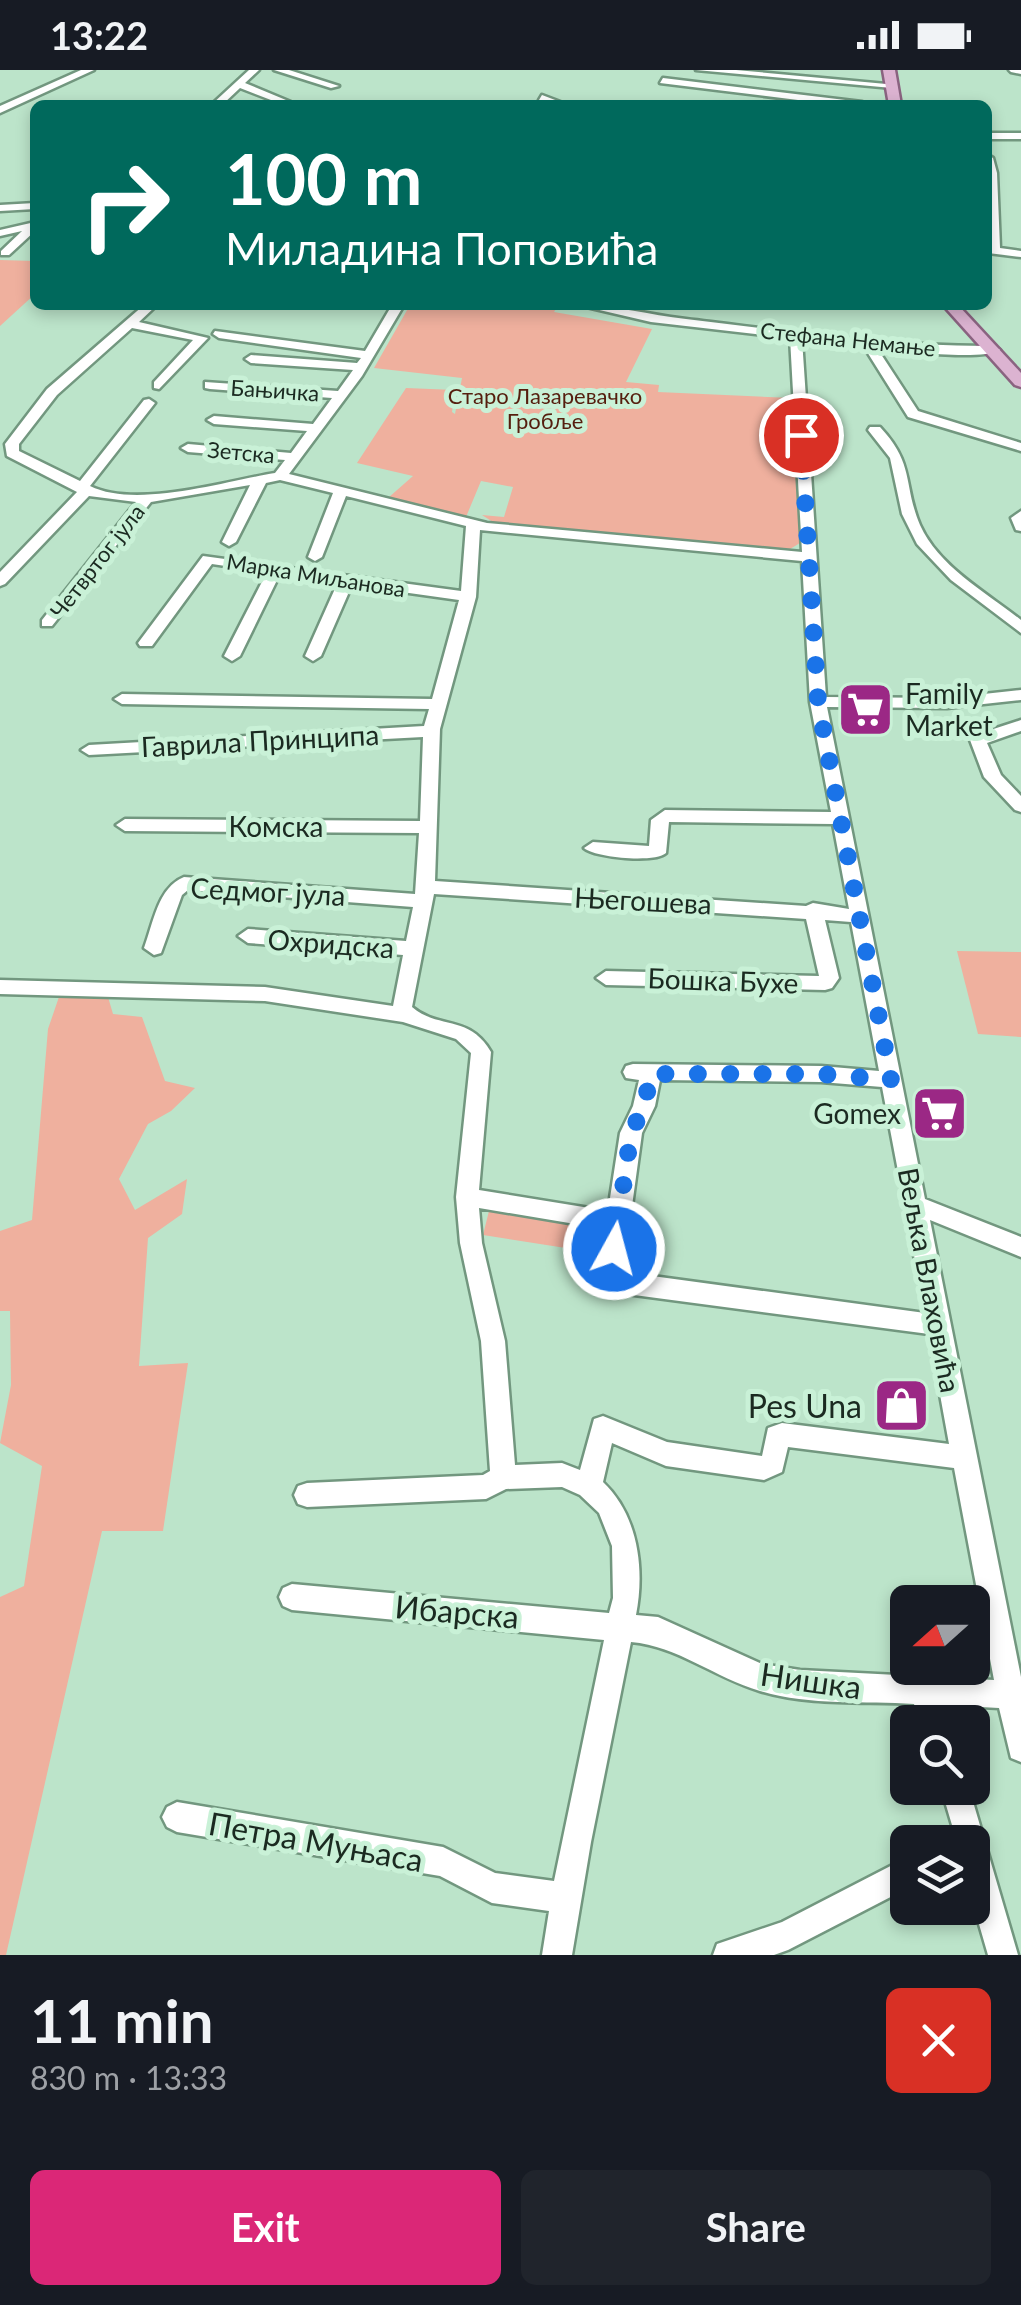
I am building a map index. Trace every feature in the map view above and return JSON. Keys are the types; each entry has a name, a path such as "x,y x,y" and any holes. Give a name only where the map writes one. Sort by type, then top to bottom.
{"main road":[{"path":"889,70 894,100"},
{"path":"955,310 1021,382"}],"street":[{"path":"0,110 89,70"},
{"path":"221,100 254,70"},
{"path":"279,70 334,86"},
{"path":"701,70 805,74 892,85"},
{"path":"662,81 820,100"},
{"path":"238,84 280,100"},
{"path":"660,94 715,100"},
{"path":"542,98 547,100"},
{"path":"992,136 1021,136"},
{"path":"0,208 30,206"},
{"path":"0,234 30,226"},
{"path":"5,253 30,230"},
{"path":"992,250 1021,254"},
{"path":"145,310 52,392 12,444 6,458 83,491 146,499 280,476 474,524 808,557"},
{"path":"280,476 365,361 395,310"},
{"name":"Стефана Немање","path":"609,310 867,342 994,350"},
{"path":"130,324 202,338 159,385"},
{"path":"220,334 365,361"},
{"name":"Вељка Влаховића","path":"796,334 818,702 1021,1748"},
{"path":"867,342 912,414 1021,447"},
{"path":"251,359 365,361"},
{"name":"Бањичка","path":"210,385 340,395"},
{"path":"0,582 83,491 149,403"},
{"path":"214,420 316,428"},
{"path":"875,430 896,453 912,520 922,541 1021,628"},
{"name":"Зетска","path":"188,448 294,457"},
{"path":"229,542 260,480"},
{"path":"315,556 342,489"},
{"name":"Четвртог јула","path":"47,624 146,499"},
{"path":"1021,515 1021,527"},
{"path":"404,1015 402,1002 425,894 432,731 468,597 474,524"},
{"name":"Марка Миљанова","path":"146,643 208,559 468,597"},
{"path":"232,656 276,568"},
{"path":"313,656 346,581"},
{"path":"818,702 947,703 1021,695"},
{"path":"122,699 438,704"},
{"path":"1021,726 978,740 993,777 1021,806"},
{"name":"Гаврила Принципа","path":"88,750 432,731"},
{"path":"592,848 655,854 660,849 660,820 665,816 838,818"},
{"name":"Комска","path":"125,825 426,827"},
{"name":"Седмог јула","path":"154,948 177,886 184,883 425,894"},
{"name":"Његошева","path":"425,894 813,910 859,916"},
{"name":"Бошка Бухе","path":"606,978 824,983 829,978 813,910"},
{"name":"Охридска","path":"248,936 414,949"},
{"path":"0,987 265,994 404,1015 463,1031 473,1038 481,1052 466,1198 471,1243 493,1341 503,1477"},
{"path":"891,1080 821,1074 642,1073 644,1106 631,1133 616,1222 612,1276 619,1284 938,1325"},
{"path":"466,1198 616,1222"},
{"path":"915,1204 1021,1246"},
{"path":"589,1486 603,1427 666,1454 764,1468 773,1464 777,1436 782,1434 964,1457"},
{"path":"308,1495 486,1487 503,1477 562,1474 589,1486 609,1505 624,1546 626,1598 576,1842 558,1955"},
{"name":"Ибарска","path":"292,1597 622,1625"},
{"name":"Нишка","path":"622,1625 658,1631 761,1678 1009,1694"},
{"path":"924,1691 929,1705"},
{"name":"Петра Муњаса","path":"177,1817 443,1862 492,1888 568,1898"},
{"path":"728,1955 788,1934 890,1881"},
{"path":"990,1910 1003,1955"}],"green space":[{"path":"0,260 30,261 30,299 0,326"},
{"name":"Старо Лазаревачко Гробље","path":"407,310 555,310 652,329 626,382 659,385 658,392 792,398 800,543 790,549 496,524 482,515 504,517 513,487 481,481 466,517 388,498 413,476 357,463 406,388 455,390 455,414 462,378 374,368"},
{"path":"957,951 1021,952 1021,1037 978,1034"},
{"path":"60,994 108,997 113,1014 142,1017 165,1081 195,1088 171,1111 148,1124 119,1179 135,1210 187,1179 182,1214 148,1238 139,1366 188,1363 163,1531 102,1531 6,1955 0,1955 0,1597 24,1586 42,1466 0,1443 11,1385 10,1311 0,1311 0,1231 32,1220 48,1029"},
{"path":"490,1207 578,1221 572,1249 483,1235"}],"place":[{"name":"Family Market","path":"866,709"},
{"name":"Gomex","path":"940,1113"},
{"name":"Pes Una","path":"901,1405"}],"route":[{"path":"614,1249 631,1133 644,1106 651,1074 821,1074 891,1080 818,702 801,435"}]}
